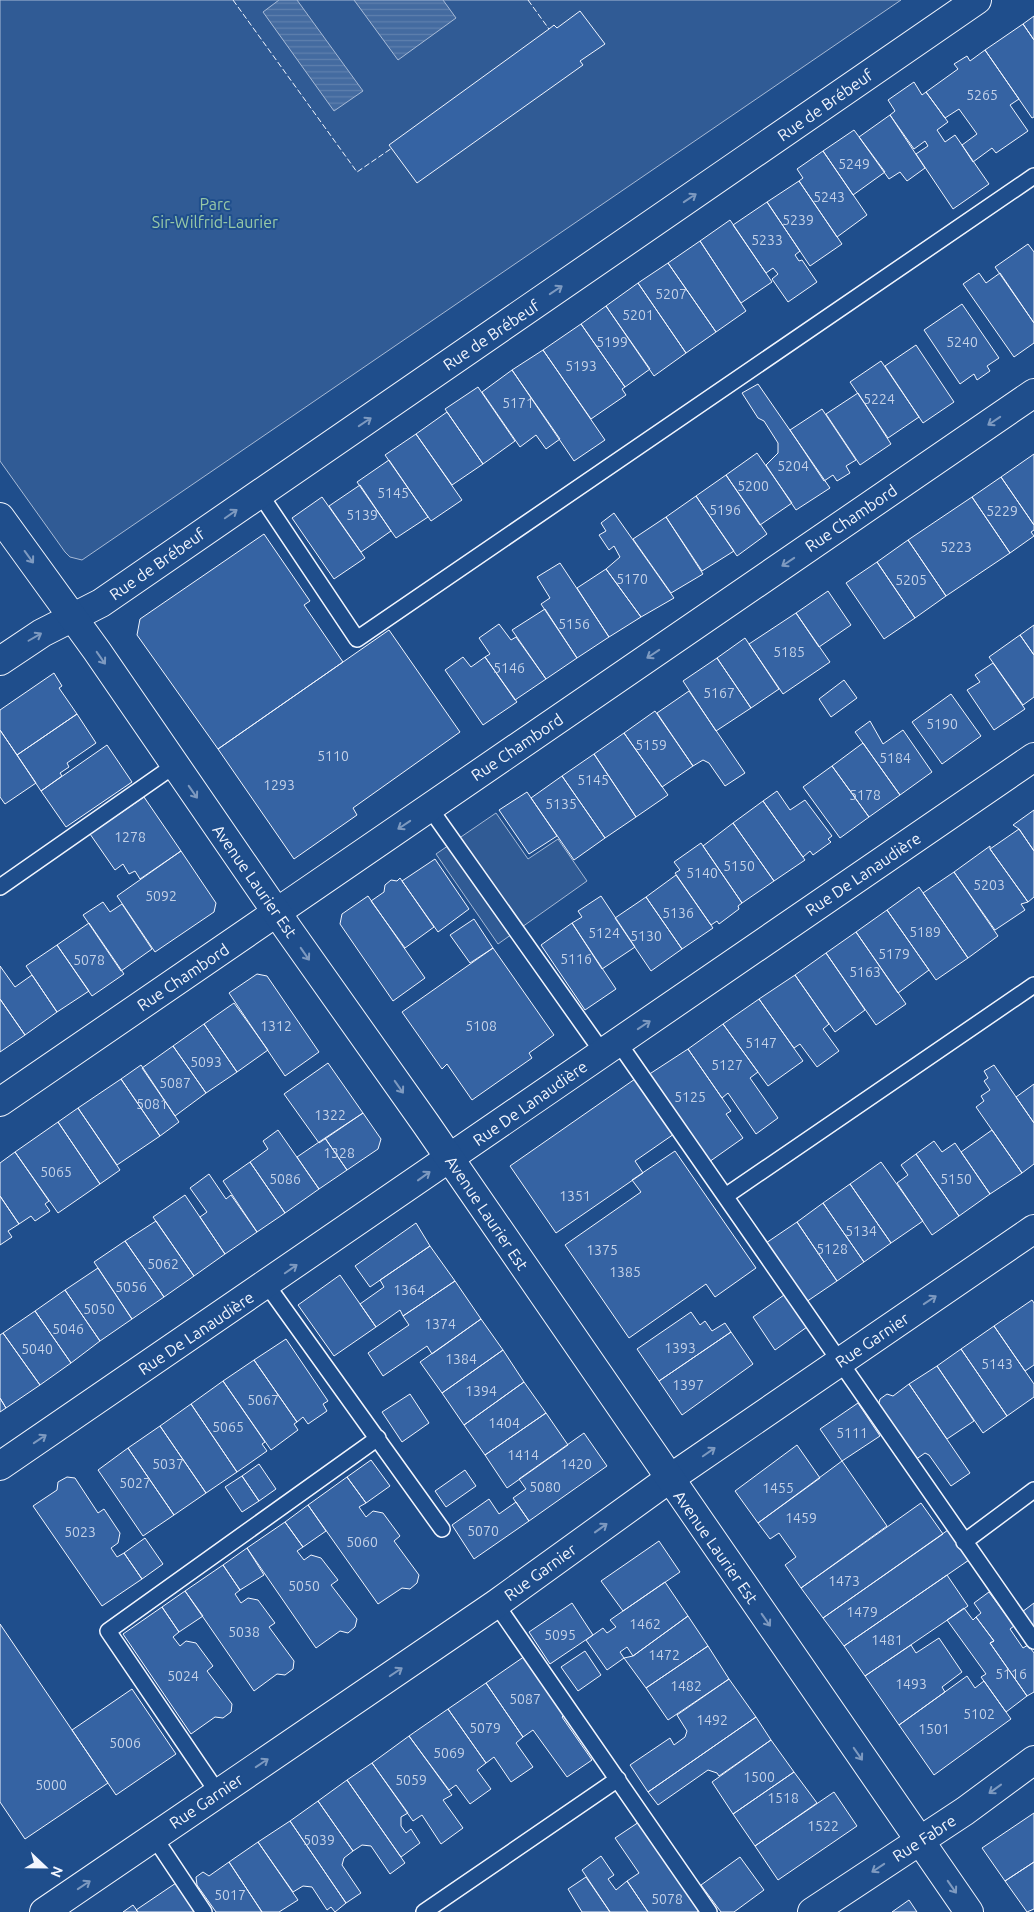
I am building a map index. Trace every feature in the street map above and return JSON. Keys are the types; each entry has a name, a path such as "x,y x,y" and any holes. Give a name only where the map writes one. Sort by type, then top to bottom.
{"street":[{"name":"Rue de Brébeuf","path":"0,660 42,633 101,603 977,0"},
{"name":"Rue Chambord","path":"0,1102 1034,393"},
{"name":"Avenue Laurier Est","path":"0,517 73,618 276,912 450,1158 669,1479 969,1912"},
{"name":"Rue De Lanaudière","path":"0,1466 266,1286 1034,757"},
{"name":"Rue Garnier","path":"44,1912 496,1604 669,1479 1034,1228"},
{"name":"Rue Fabre","path":"812,1912 918,1840 965,1811 1034,1760"}],"lane":[{"path":"260,494 357,640 1034,176"},
{"path":"0,887 175,765"},
{"path":"429,807 611,1048 727,1196 839,1362 1034,1641"},
{"path":"727,1196 1034,985"},
{"path":"266,1286 378,1438 442,1529"},
{"path":"218,1793 108,1631 378,1438"},
{"path":"964,1542 1034,1490"},
{"path":"496,1604 709,1912"},
{"path":"424,1912 618,1779"},
{"path":"154,1838 204,1912"}],"shaded area":[{"name":"Parc Sir-Wilfrid-Laurier","path":"0,0 901,0 82,560 70,557 65,552 0,461"},
{"path":"279,0 297,0 363,91 334,111 263,12"},
{"path":"354,0 443,0 456,18 398,60"},
{"path":"496,813 528,859 558,839 587,881 498,944 436,854"}],"building":[{"path":"580,11 605,44 580,61 583,65 417,183 389,145 554,25 557,28"},
{"path":"1034,16 1034,40 1023,24"},
{"path":"1023,24 1034,40 1034,117 1032,118 985,50"},
{"path":"985,50 1019,99 1010,105 1028,131 996,153 992,148 973,162 962,145 977,134 959,109 945,118 926,92 958,69 954,64 967,56 970,61"},
{"path":"914,82 922,95 926,92 948,122 937,130 945,142 955,135 989,184 953,209 916,154 928,146 925,141 914,149 890,115 895,111 888,100"},
{"path":"890,115 925,168 907,181 900,172 889,179 859,137"},
{"path":"854,130 885,172 853,195 823,151"},
{"path":"823,151 867,215 837,237 799,181 803,178 797,169"},
{"path":"799,181 842,244 810,266 767,202"},
{"path":"767,202 800,251 795,255 799,261 802,260 817,282 788,302 772,279 778,274 773,268 766,273 733,225"},
{"path":"730,220 772,282 741,303 700,241"},
{"path":"700,241 746,311 716,332 668,263"},
{"path":"1028,244 1034,252 1034,323 995,267"},
{"path":"668,263 716,332 686,353 638,283"},
{"path":"979,273 986,283 1000,273 1034,323 1034,343 1014,357 963,284"},
{"path":"638,283 686,353 654,376 606,306"},
{"path":"962,304 999,358 987,366 990,371 977,380 974,374 960,384 924,330"},
{"path":"606,306 650,369 625,387 581,324"},
{"path":"581,324 625,387 622,389 626,395 591,419 543,350"},
{"path":"916,345 954,402 923,423 885,366"},
{"path":"543,350 605,440 574,461 512,370"},
{"path":"881,361 919,417 888,438 850,382"},
{"path":"512,370 560,439 546,449 536,435 520,447 482,392"},
{"path":"758,384 830,488 796,510 766,465 778,453 778,443 764,421 758,418 742,393"},
{"path":"478,387 515,441 483,464 445,409"},
{"path":"858,393 891,444 860,465 826,414"},
{"path":"822,409 856,460 846,466 850,473 837,481 833,475 824,481 790,430"},
{"path":"447,412 483,464 452,485 416,434"},
{"path":"416,434 462,500 431,521 385,455"},
{"path":"757,453 792,503 760,525 726,475"},
{"path":"1034,454 1034,525 1001,477"},
{"path":"389,460 428,517 396,538 357,482"},
{"path":"726,475 767,534 737,556 696,496"},
{"path":"1001,477 1034,525 1034,530 1031,532 1034,536 1010,553 972,497"},
{"path":"360,485 391,531 361,552 329,506"},
{"path":"696,496 734,551 702,571 666,517"},
{"path":"322,497 365,558 334,579 292,518"},
{"path":"972,497 1010,553 946,596 908,540"},
{"path":"614,513 674,598 641,617 606,569 620,557 614,546 609,550 599,535 606,531 601,523"},
{"path":"666,517 703,574 671,593 633,539"},
{"path":"264,534 310,601 304,605 343,662 218,749 137,635 140,619"},
{"path":"908,540 946,596 915,618 877,562"},
{"path":"877,562 915,618 884,639 846,583"},
{"path":"560,563 609,637 577,658 541,604 550,598 537,577"},
{"path":"606,569 641,617 609,637 577,588"},
{"path":"828,591 851,625 819,647 796,613"},
{"path":"545,609 577,658 546,679 512,630"},
{"path":"796,613 830,662 783,694 749,644"},
{"path":"499,624 511,640 516,637 546,679 515,700 485,657 490,654 479,638"},
{"path":"1034,625 1034,655 1020,635"},
{"path":"389,630 460,732 353,808 357,815 294,859 218,749"},
{"path":"1020,635 1034,655 1034,697 1023,705 989,657"},
{"path":"745,638 779,689 751,708 717,658"},
{"path":"463,657 471,667 485,657 517,702 483,725 445,670"},
{"path":"717,658 751,708 716,731 683,681"},
{"path":"993,663 1025,709 994,730 967,690 980,682 975,675"},
{"path":"54,673 62,686 59,688 77,714 17,755 0,730 0,710"},
{"path":"844,680 857,698 831,717 819,699"},
{"path":"689,691 745,773 725,786 709,763 703,760 693,766 657,713"},
{"path":"951,694 981,736 942,764 912,722"},
{"path":"655,711 693,766 662,787 624,733"},
{"path":"77,714 96,743 67,763 69,767 60,773 62,776 41,791 17,755"},
{"path":"870,721 883,744 903,730 932,772 900,795 855,732"},
{"path":"0,730 36,783 5,804 0,797"},
{"path":"624,733 668,795 636,817 594,754"},
{"path":"863,743 900,795 869,817 832,766"},
{"path":"107,745 132,782 66,827 41,791"},
{"path":"594,754 636,817 605,838 562,776"},
{"path":"832,766 869,817 840,838 803,787"},
{"path":"562,776 605,838 574,860 531,798"},
{"path":"777,791 790,810 805,800 832,836 828,839 831,842 813,855 810,851 803,857 763,801"},
{"path":"527,792 557,836 529,854 499,810"},
{"path":"144,797 181,851 140,879 135,871 129,874 123,864 115,870 90,834"},
{"path":"763,801 805,860 774,881 733,823"},
{"path":"1034,810 1034,851 1019,829 1013,825"},
{"path":"733,823 774,881 742,903 703,846"},
{"path":"1019,829 1034,851 1034,897 1028,902 990,849"},
{"path":"701,843 742,903 738,906 739,909 719,924 717,921 711,925 675,873 680,870 674,862"},
{"path":"990,846 990,849 1028,902 1021,904 1025,910 995,930 954,872"},
{"path":"181,851 216,903 214,912 155,952 117,896"},
{"path":"435,859 469,909 438,932 402,881"},
{"path":"954,872 998,936 968,958 923,893"},
{"path":"676,875 713,928 682,949 646,897"},
{"path":"400,878 434,927 405,948 371,901 384,892 385,885 391,880 397,881"},
{"path":"919,887 968,958 936,980 887,910"},
{"path":"368,896 425,978 393,1001 340,924 342,914"},
{"path":"601,896 635,947 602,969 572,923 582,917 578,911"},
{"path":"646,897 682,949 651,971 615,918"},
{"path":"103,902 110,912 122,904 152,949 121,971 83,915"},
{"path":"887,910 929,970 898,993 856,932"},
{"path":"474,919 493,948 470,963 450,935"},
{"path":"89,923 124,974 92,996 57,945"},
{"path":"572,923 616,989 585,1010 541,945"},
{"path":"856,932 906,1004 876,1025 826,953"},
{"path":"57,945 89,991 57,1012 26,966"},
{"path":"493,948 554,1035 529,1053 532,1058 472,1100 447,1064 442,1069 402,1012"},
{"path":"826,953 865,1010 835,1032 795,975"},
{"path":"0,966 15,987 32,975 57,1012 25,1035 0,999"},
{"path":"257,974 267,976 319,1052 285,1076 229,993"},
{"path":"795,975 829,1024 823,1029 839,1051 817,1067 800,1044 794,1048 759,999"},
{"path":"0,999 25,1035 0,1052"},
{"path":"759,999 803,1061 768,1086 723,1024"},
{"path":"234,1003 268,1050 237,1072 204,1024"},
{"path":"204,1024 237,1072 206,1093 173,1046"},
{"path":"723,1024 758,1072 750,1078 778,1118 756,1134 728,1093 722,1098 688,1049"},
{"path":"173,1046 206,1093 175,1116 142,1068"},
{"path":"688,1049 731,1111 726,1114 743,1138 709,1162 648,1075"},
{"path":"328,1063 363,1113 319,1143 284,1094"},
{"path":"141,1065 179,1122 160,1136 121,1079"},
{"path":"994,1065 1034,1123 1034,1164 1022,1173 976,1107 984,1101 981,1096 990,1090 984,1081 988,1078 984,1071"},
{"path":"121,1079 160,1136 117,1165 78,1108"},
{"path":"635,1079 674,1134 635,1161 643,1173 556,1233 510,1166"},
{"path":"1034,1084 1034,1123 1016,1097"},
{"path":"78,1108 120,1170 100,1184 58,1122"},
{"path":"363,1113 381,1139 378,1149 347,1170 325,1138"},
{"path":"58,1122 100,1184 58,1213 15,1152"},
{"path":"278,1130 319,1189 285,1213 250,1162 268,1149 263,1141"},
{"path":"992,1130 1022,1173 990,1194 961,1152"},
{"path":"325,1138 347,1170 319,1189 297,1157"},
{"path":"934,1141 942,1152 955,1143 990,1194 959,1216 916,1154"},
{"path":"675,1151 756,1268 715,1297 706,1284 629,1338 565,1245 641,1192 632,1180"},
{"path":"15,1152 49,1201 45,1204 50,1211 35,1221 31,1216 19,1224 0,1196 0,1163"},
{"path":"916,1154 959,1216 932,1235 897,1183 908,1175 901,1165"},
{"path":"250,1162 285,1213 257,1232 223,1181"},
{"path":"881,1162 923,1221 891,1243 850,1184"},
{"path":"209,1174 226,1199 231,1195 257,1232 225,1254 200,1217 207,1212 190,1188"},
{"path":"850,1184 891,1243 864,1262 823,1203"},
{"path":"185,1195 225,1254 194,1276 153,1217"},
{"path":"0,1196 19,1224 8,1231 12,1237 0,1245"},
{"path":"823,1203 864,1262 837,1281 797,1222"},
{"path":"156,1221 194,1276 164,1297 125,1241"},
{"path":"797,1222 837,1281 806,1302 766,1243"},
{"path":"416,1223 430,1246 370,1287 355,1266"},
{"path":"125,1241 164,1297 132,1319 94,1262"},
{"path":"430,1246 455,1281 403,1316 400,1310 376,1327 360,1304 384,1287 380,1280"},
{"path":"98,1268 132,1319 100,1341 65,1290"},
{"path":"340,1275 376,1327 334,1356 298,1305"},
{"path":"455,1281 481,1319 432,1354 427,1346 383,1376 368,1353 409,1325 403,1316"},
{"path":"65,1290 100,1341 71,1363 35,1311"},
{"path":"784,1295 807,1327 775,1350 753,1317"},
{"path":"1032,1300 1034,1303 1034,1365 1025,1371 994,1326"},
{"path":"35,1311 71,1363 40,1385 3,1333"},
{"path":"691,1312 700,1325 705,1321 712,1331 725,1323 731,1332 659,1381 637,1349"},
{"path":"481,1319 503,1350 442,1393 420,1362"},
{"path":"994,1326 1034,1384 1034,1397 1007,1416 961,1349"},
{"path":"731,1332 753,1364 682,1415 659,1381"},
{"path":"3,1333 40,1385 6,1408 0,1398 0,1335"},
{"path":"286,1339 328,1401 323,1404 327,1411 308,1424 303,1417 297,1422 254,1360"},
{"path":"961,1349 1007,1416 983,1433 937,1366"},
{"path":"503,1350 524,1382 464,1425 442,1393"},
{"path":"254,1360 297,1422 294,1424 298,1430 271,1450 223,1381"},
{"path":"937,1366 974,1421 947,1439 909,1384"},
{"path":"223,1381 265,1442 262,1444 267,1451 237,1472 191,1404"},
{"path":"524,1382 546,1413 485,1455 464,1425"},
{"path":"909,1384 970,1473 951,1486 929,1455 925,1453 915,1460 878,1407 880,1399 887,1394 893,1396"},
{"path":"410,1394 429,1423 402,1442 382,1412"},
{"path":"0,1398 6,1408 0,1412"},
{"path":"858,1403 880,1436 842,1461 820,1429"},
{"path":"191,1404 237,1472 206,1493 160,1426"},
{"path":"546,1413 568,1445 507,1488 485,1455"},
{"path":"160,1426 206,1493 174,1515 128,1448"},
{"path":"584,1433 607,1466 529,1521 513,1498 526,1489 519,1479"},
{"path":"797,1445 820,1478 758,1523 735,1491"},
{"path":"128,1448 174,1515 143,1536 98,1470"},
{"path":"371,1460 390,1486 366,1503 347,1477"},
{"path":"842,1461 887,1526 801,1588 785,1565 796,1557 779,1533 770,1539 758,1523"},
{"path":"259,1464 276,1489 259,1501 242,1476"},
{"path":"465,1470 476,1486 446,1507 435,1491"},
{"path":"242,1476 259,1501 242,1512 225,1487"},
{"path":"67,1477 75,1478 98,1513 104,1509 120,1533 118,1543 111,1548 117,1557 124,1553 142,1579 102,1606 33,1506 57,1490 58,1482"},
{"path":"347,1477 366,1503 359,1507 366,1517 373,1511 383,1513 400,1536 394,1541 419,1575 417,1583 410,1589 402,1588 378,1604 308,1505"},
{"path":"489,1499 499,1514 516,1502 529,1521 474,1559 452,1525"},
{"path":"921,1503 943,1534 823,1618 801,1588"},
{"path":"308,1505 326,1531 303,1547 285,1522"},
{"path":"285,1522 303,1547 297,1551 304,1560 311,1555 321,1558 338,1580 331,1585 357,1619 355,1627 348,1633 340,1631 316,1648 247,1548"},
{"path":"948,1530 969,1560 844,1646 823,1618"},
{"path":"145,1538 163,1564 142,1579 124,1553"},
{"path":"659,1541 680,1572 623,1611 601,1581"},
{"path":"247,1548 264,1575 240,1590 223,1565"},
{"path":"223,1565 240,1590 235,1594 241,1603 248,1598 258,1600 275,1623 269,1627 294,1661 293,1669 285,1675 277,1674 254,1691 185,1591"},
{"path":"947,1575 968,1606 865,1676 844,1646"},
{"path":"665,1582 688,1616 633,1656 627,1647 620,1652 624,1658 607,1670 586,1640 603,1628 607,1633 616,1627 610,1620"},
{"path":"185,1591 203,1616 179,1632 162,1607"},
{"path":"989,1592 1014,1626 1010,1629 1023,1648 1028,1645 1034,1653 1034,1692 1027,1696 990,1643 994,1641 976,1617 981,1613 974,1603"},
{"path":"572,1603 593,1635 550,1664 529,1632"},
{"path":"1034,1603 1034,1629 1022,1612"},
{"path":"162,1607 179,1632 173,1637 180,1646 186,1641 196,1643 213,1666 207,1671 232,1704 231,1712 223,1718 215,1717 191,1734 123,1634"},
{"path":"964,1608 973,1620 976,1617 994,1641 990,1643 1027,1696 1006,1712 981,1677 986,1674 947,1620"},
{"path":"688,1616 708,1646 646,1688 624,1658 633,1656"},
{"path":"0,1624 108,1783 25,1839 0,1802"},
{"path":"939,1638 962,1672 942,1687 945,1692 899,1725 865,1676 911,1645 916,1653"},
{"path":"708,1646 729,1679 668,1720 646,1688"},
{"path":"585,1651 601,1675 578,1691 561,1667"},
{"path":"525,1656 565,1714 562,1717 592,1760 567,1777 533,1730 523,1737 486,1683"},
{"path":"967,1676 975,1688 984,1681 1011,1719 934,1775 899,1725"},
{"path":"729,1679 756,1717 648,1792 630,1765 670,1738 674,1745 685,1737 687,1731 677,1715"},
{"path":"486,1683 523,1737 516,1743 533,1767 511,1782 494,1757 486,1763 448,1709"},
{"path":"132,1689 176,1754 116,1795 72,1730"},
{"path":"448,1709 486,1763 477,1770 491,1789 470,1804 456,1785 449,1790 409,1736"},
{"path":"756,1717 771,1740 719,1776 717,1773 708,1770 658,1805 648,1792"},
{"path":"409,1736 452,1795 443,1800 463,1828 441,1844 422,1815 413,1821 372,1763"},
{"path":"771,1740 794,1772 733,1814 712,1782"},
{"path":"372,1763 408,1813 401,1817 401,1826 406,1833 411,1829 420,1843 401,1857 347,1780"},
{"path":"794,1772 817,1803 755,1846 733,1814"},
{"path":"347,1780 405,1863 390,1874 371,1846 362,1845 353,1851 318,1801"},
{"path":"834,1792 857,1826 778,1880 755,1846"},
{"path":"318,1801 353,1851 344,1858 342,1865 361,1893 346,1903 290,1821"},
{"path":"1034,1813 1034,1862 1005,1881 982,1848"},
{"path":"290,1821 346,1903 335,1912 331,1907 327,1910 312,1887 303,1886 293,1892 258,1842"},
{"path":"639,1822 700,1910 697,1912 648,1912 627,1881 639,1873 615,1838"},
{"path":"258,1842 298,1900 279,1912 262,1912 229,1862"},
{"path":"601,1856 614,1875 608,1879 616,1890 627,1881 648,1912 610,1912 582,1870"},
{"path":"740,1857 764,1890 734,1912 721,1912 701,1885"},
{"path":"229,1862 262,1912 216,1912 197,1885 196,1877 203,1872 209,1876"},
{"path":"1034,1862 1034,1909 1027,1912 1005,1881"},
{"path":"586,1877 610,1912 582,1912 568,1889"},
{"path":"176,1883 195,1912 138,1912 136,1910"},
{"path":"909,1900 917,1912 892,1912"},
{"path":"133,1905 138,1912 123,1912"}],"fence":[{"path":"233,0 357,172 392,148"},
{"path":"528,0 549,29"}]}
